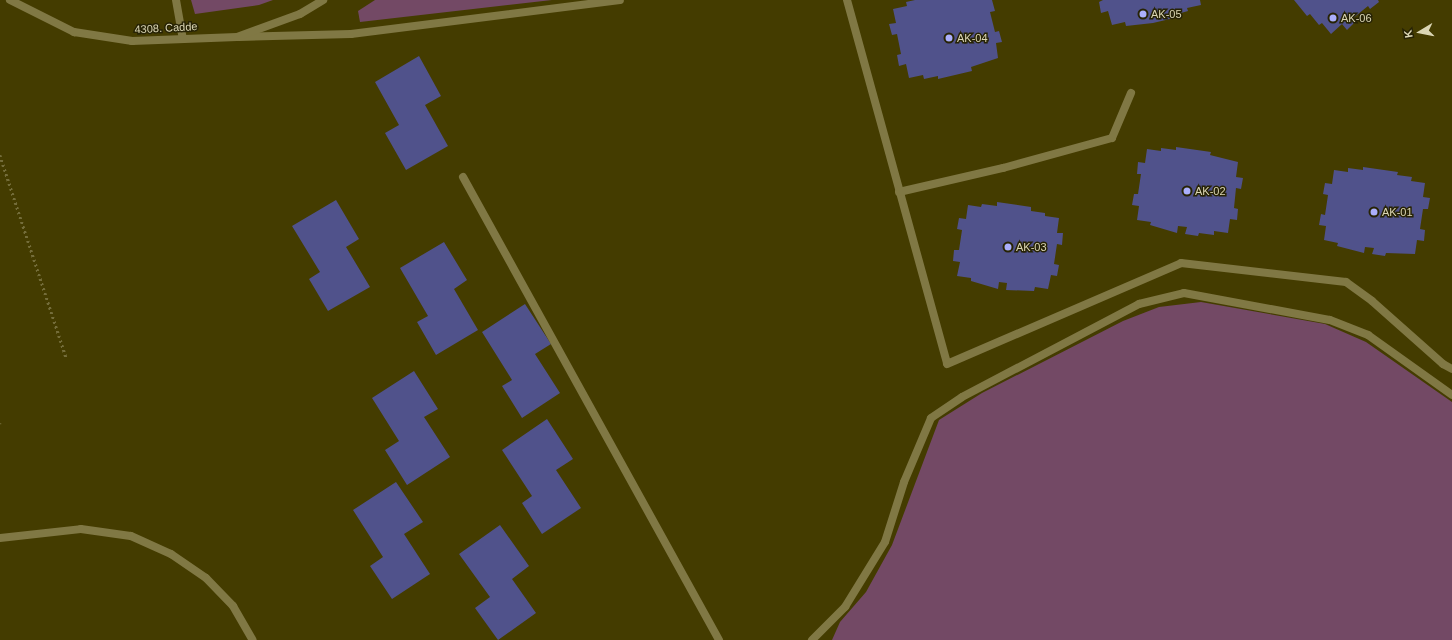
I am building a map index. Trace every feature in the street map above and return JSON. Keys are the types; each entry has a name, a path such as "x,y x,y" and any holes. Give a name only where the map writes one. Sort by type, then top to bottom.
{"street":[{"name":"4308. Cadde","path":"10,0 74,32 132,41 237,37 300,14 323,0"},
{"path":"176,0 183,38"},
{"path":"237,37 352,34 620,0"},
{"path":"847,0 947,364 1181,263 1346,282 1372,301 1443,364 1452,369"},
{"path":"899,192 1003,168 1112,138 1131,93"},
{"path":"463,177 719,640"},
{"path":"812,640 845,607 885,542 904,482 932,418 962,397 1139,304 1184,293 1330,320 1368,335 1452,395"},
{"path":"0,538 81,529 130,536 171,554 206,578 233,606 253,640"}],"path":[{"path":"0,155 66,357"}],"shaded area":[{"path":"191,0 273,0 259,5 195,14"},
{"path":"375,0 552,0 360,22 358,11"},
{"path":"1201,302 1325,324 1366,342 1452,402 1452,640 832,640 840,622 866,592 892,545 939,420 982,393 1123,321 1159,307"}],"building":[{"name":"AK-04","path":"915,0 992,0 995,11 990,12 995,32 999,31 1002,42 996,43 998,58 971,67 972,71 938,79 938,76 924,79 923,75 909,78 906,64 899,66 897,55 901,54 897,34 892,35 889,24 896,23 893,9 907,6 906,2"},
{"name":"AK-05","path":"1103,0 1200,0 1201,5 1187,8 1188,11 1174,15 1174,18 1153,23 1126,26 1125,22 1112,25 1108,11 1101,13 1099,2"},
{"name":"AK-06","path":"1294,0 1378,0 1379,2 1370,9 1368,6 1352,19 1355,22 1347,30 1342,24 1331,34 1322,23 1319,25 1310,14 1307,16"},
{"path":"419,56 441,96 425,105 448,146 406,170 385,133 399,125 375,82"},
{"name":"AK-02","path":"1176,147 1211,152 1210,155 1238,162 1236,177 1243,178 1241,189 1236,188 1234,208 1238,209 1237,220 1230,219 1228,233 1214,231 1214,235 1199,233 1198,236 1185,234 1187,227 1178,226 1177,233 1150,225 1151,222 1137,220 1139,206 1132,205 1134,194 1138,194 1141,174 1137,174 1138,162 1145,163 1147,149 1161,151 1161,148 1176,150"},
{"name":"AK-01","path":"1363,167 1398,172 1397,175 1412,177 1411,181 1425,183 1423,197 1430,198 1428,209 1423,209 1420,229 1425,230 1424,241 1417,240 1415,254 1386,253 1385,256 1372,254 1374,248 1365,247 1364,253 1337,246 1338,243 1324,240 1326,226 1319,225 1321,214 1325,215 1328,195 1323,194 1325,183 1332,184 1334,170 1348,172 1348,168 1363,170"},
{"path":"336,200 359,239 346,247 370,287 328,311 309,279 320,272 292,226"},
{"name":"AK-03","path":"997,202 1031,207 1031,211 1045,213 1045,216 1059,218 1057,233 1063,233 1062,245 1057,244 1054,264 1059,265 1057,276 1051,275 1048,289 1035,287 1034,291 1006,290 1007,283 999,282 998,289 971,281 971,278 957,276 960,262 953,261 954,250 959,250 962,230 957,229 959,218 966,219 968,205 981,207 982,204 997,206"},
{"path":"444,242 467,280 454,289 478,330 436,355 417,322 428,316 400,268"},
{"path":"525,304 551,344 535,354 560,393 522,418 502,386 512,380 482,332"},
{"path":"414,371 438,409 424,417 450,457 407,485 385,450 399,441 372,398"},
{"path":"547,419 573,459 556,470 581,508 542,534 522,503 532,496 502,450"},
{"path":"396,482 423,522 404,534 430,574 392,599 370,566 383,557 353,510"},
{"path":"500,525 529,566 512,579 536,613 498,640 475,608 490,597 459,554"}],"place":[{"name":"AK-05","path":"1143,14"},
{"name":"AK-06","path":"1333,18"},
{"name":"AK-04","path":"949,38"},
{"name":"AK-02","path":"1187,191"},
{"name":"AK-01","path":"1374,212"},
{"name":"AK-03","path":"1008,247"}]}
